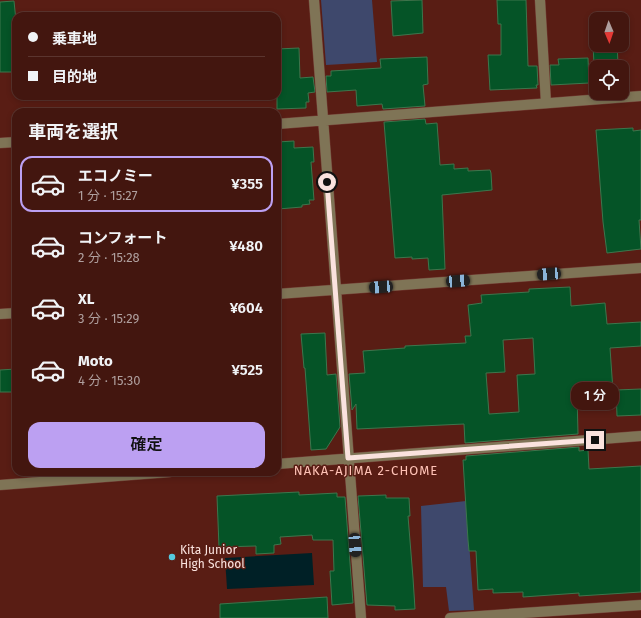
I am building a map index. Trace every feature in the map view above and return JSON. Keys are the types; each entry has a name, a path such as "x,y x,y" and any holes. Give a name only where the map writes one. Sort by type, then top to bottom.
{"street":[{"path":"314,0 361,618"},
{"path":"540,0 546,103"},
{"path":"281,124 641,96"},
{"path":"0,143 12,142"},
{"path":"281,294 641,268"},
{"path":"0,314 12,313"},
{"path":"281,464 641,436"},
{"path":"0,485 118,476"},
{"path":"450,618 641,605"}],"shaded area":[{"path":"321,0 372,0 377,62 326,65"},
{"path":"466,501 474,610 449,611 446,587 423,587 421,506"},
{"path":"312,553 314,585 227,589 225,558"}],"building":[{"path":"422,0 423,33 393,36 391,1"},
{"path":"497,0 526,0 528,66 537,66 537,88 490,90 488,55 501,55 501,24 498,24"},
{"path":"14,1 15,12 12,12 12,72 0,72 0,2"},
{"path":"299,48 300,78 313,77 315,92 308,93 309,102 306,102 306,108 277,108 277,100 281,100 281,49"},
{"path":"593,52 617,52 618,60 594,60"},
{"path":"427,57 428,84 423,85 425,106 383,109 382,104 357,106 356,90 327,92 326,76 331,76 331,71 381,68 380,59"},
{"path":"588,58 589,83 551,85 550,65 559,65 558,59"},
{"path":"425,119 426,124 437,123 440,165 454,164 454,169 468,168 468,171 490,170 491,173 492,190 442,195 445,269 429,270 428,258 395,258 384,122"},
{"path":"633,128 633,131 641,130 641,220 639,220 641,249 607,253 603,222 596,130"},
{"path":"294,141 294,148 313,147 314,162 311,162 314,200 309,200 310,204 302,205 302,207 281,209 281,142"},
{"path":"570,287 571,306 605,303 607,324 641,322 641,346 610,348 613,391 577,394 578,434 465,443 464,424 357,429 356,404 352,410 349,374 365,373 363,351 405,348 405,346 466,343 465,336 471,336 468,305 482,303 481,295 529,292 529,289","holes":["533,338 535,374 517,375 519,412 489,414 486,373 505,372 503,340"]},
{"path":"325,333 327,375 336,374 340,427 326,449 311,450 301,334"},
{"path":"12,369 12,392 0,392 0,370"},
{"path":"641,389 641,415 617,416 616,390"},
{"path":"579,447 579,451 588,450 589,469 641,466 641,592 579,596 579,593 523,597 523,592 493,593 493,589 478,590 476,551 469,551 463,460 466,460 466,456"},
{"path":"299,492 299,495 337,493 337,497 345,497 353,603 332,605 330,571 334,571 333,540 313,540 312,535 280,537 281,544 274,545 274,553 256,554 256,546 219,547 217,496"},
{"path":"386,495 386,498 409,498 410,516 408,516 415,609 395,610 395,606 367,605 358,496"},
{"path":"327,597 328,618 220,618 220,604"}],"place":[{"name":"Kita Junior High School","path":"172,557"}],"district":[{"name":"NAKA-AJIMA 2-CHOME","path":"366,470"}],"route":[{"path":"327,182 348,458 595,440"}]}
